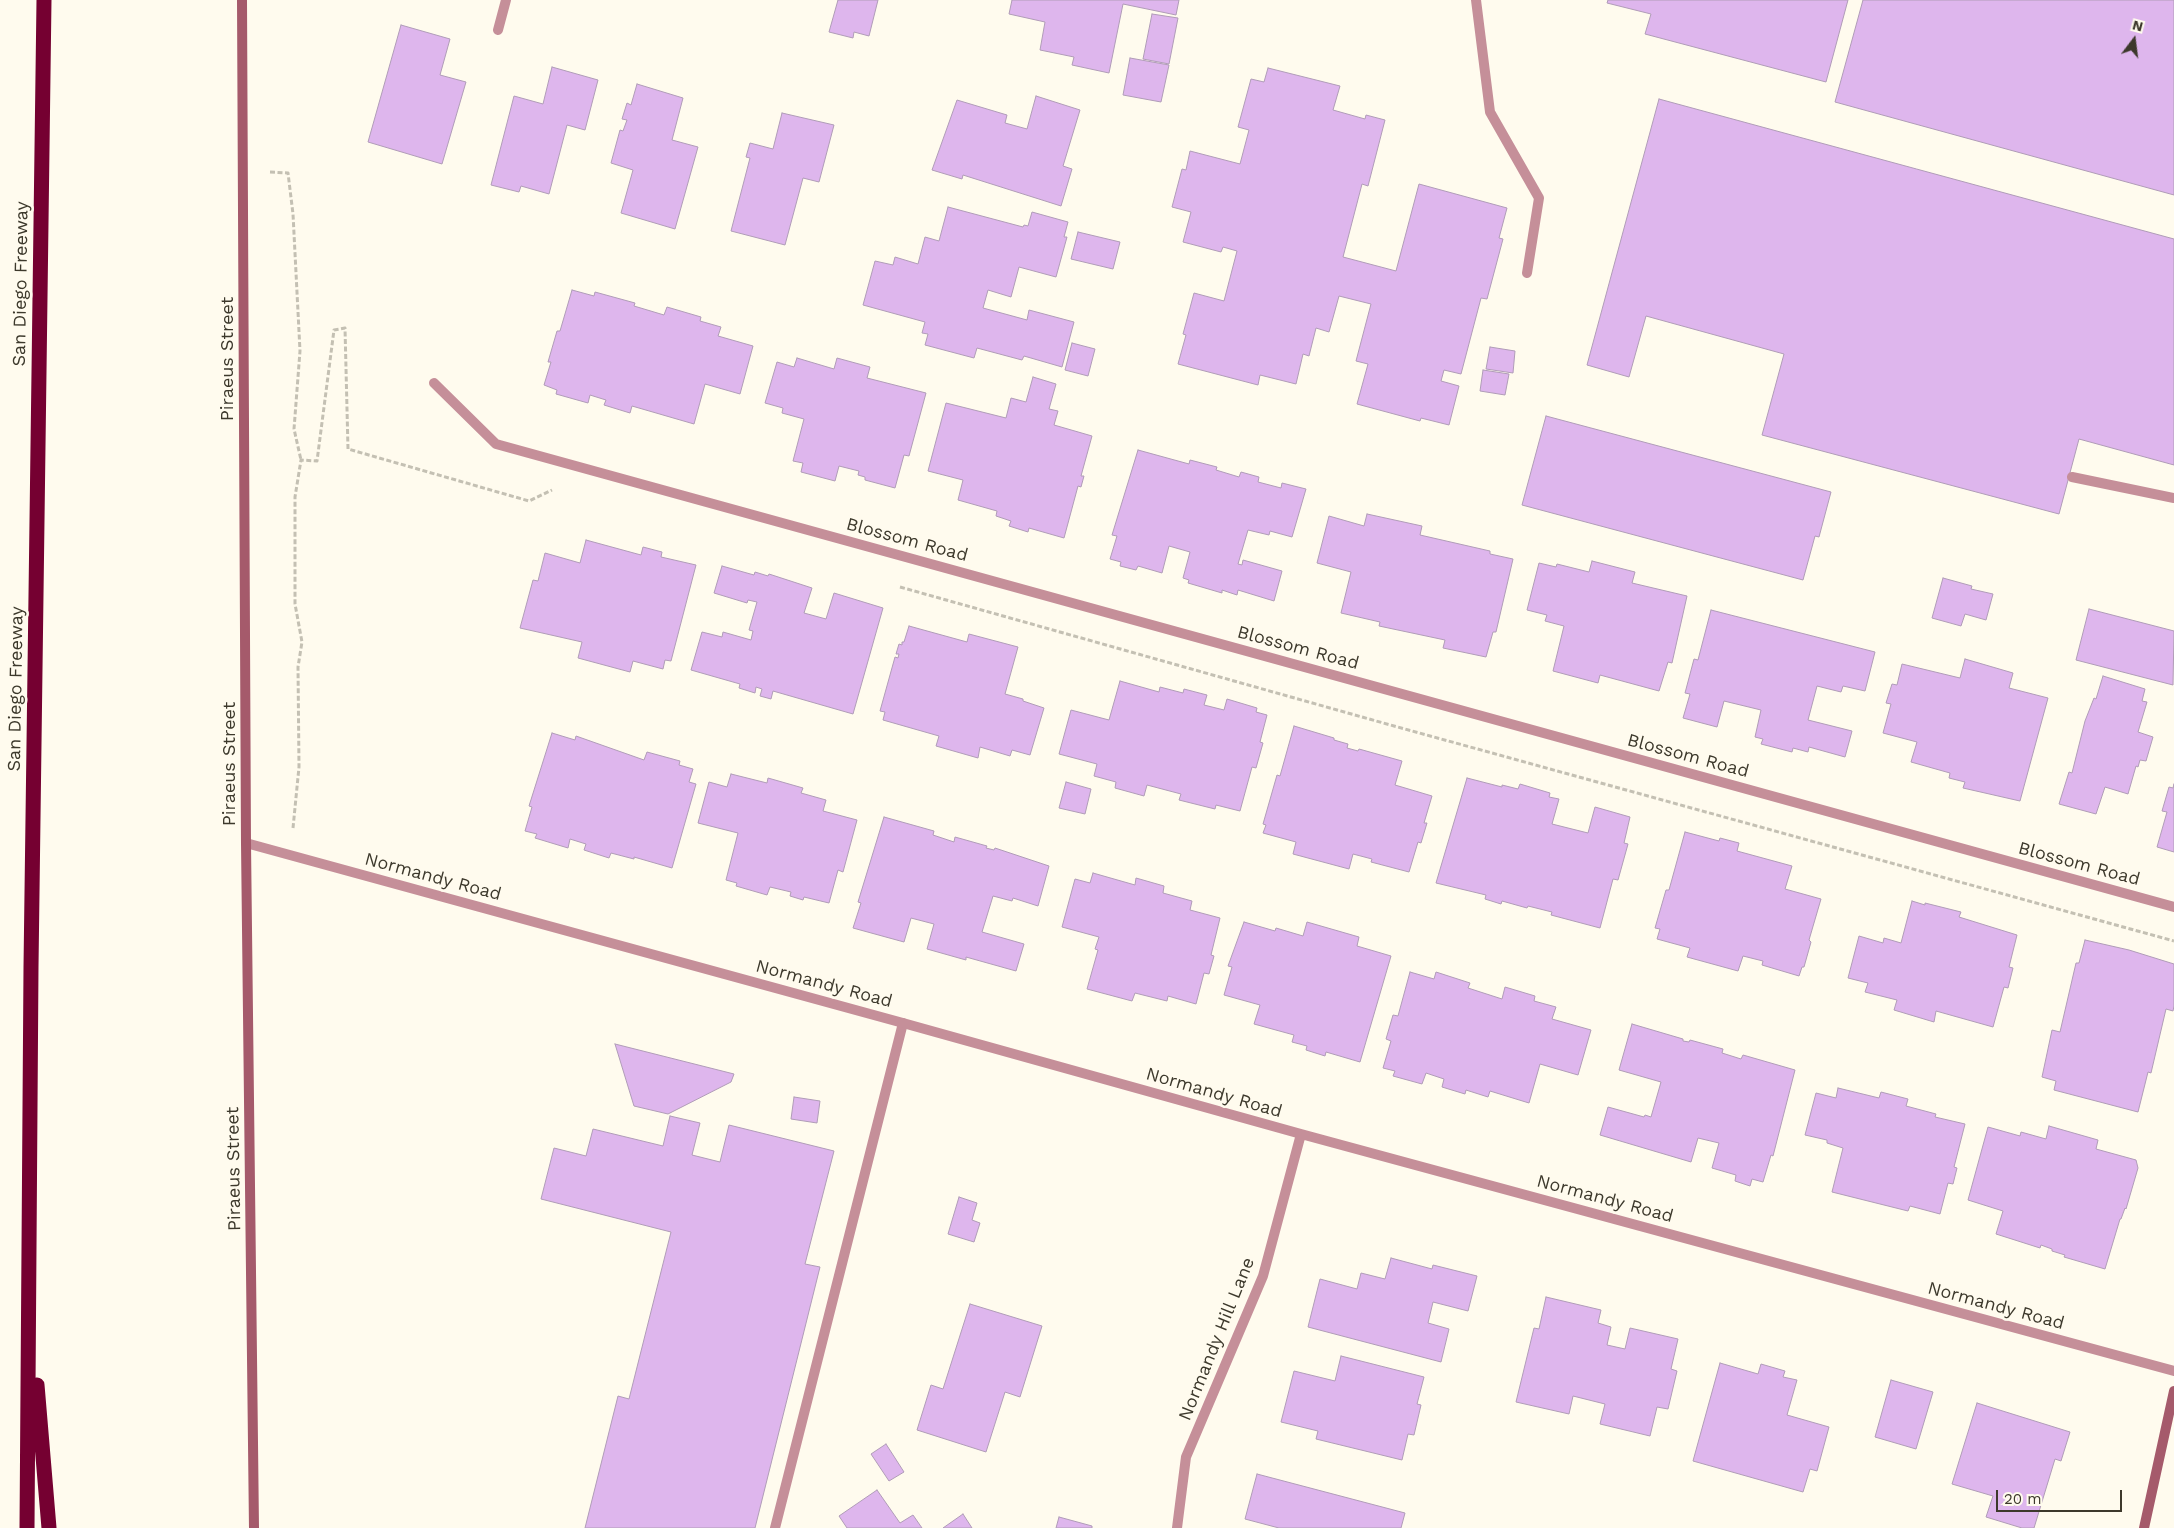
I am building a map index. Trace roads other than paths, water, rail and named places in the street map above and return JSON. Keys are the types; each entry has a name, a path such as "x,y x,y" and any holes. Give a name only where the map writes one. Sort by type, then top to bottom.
{"highway":[{"name":"San Diego Freeway","path":"27,1528 44,0"},
{"path":"29,1290 49,1528"}],"main road":[{"name":"Piraeus Street","path":"242,0 246,843 254,1528"},
{"path":"2144,1528 2174,1391"}],"street":[{"path":"498,30 506,0"},
{"path":"1476,0 1490,112 1539,198 1527,273"},
{"name":"Blossom Road","path":"434,383 496,444 2174,907"},
{"path":"2072,477 2174,498"},
{"name":"Normandy Road","path":"246,843 1301,1134 2174,1371"},
{"path":"775,1528 903,1023"},
{"name":"Normandy Hill Lane","path":"1177,1528 1186,1457 1262,1276 1301,1134"}]}
